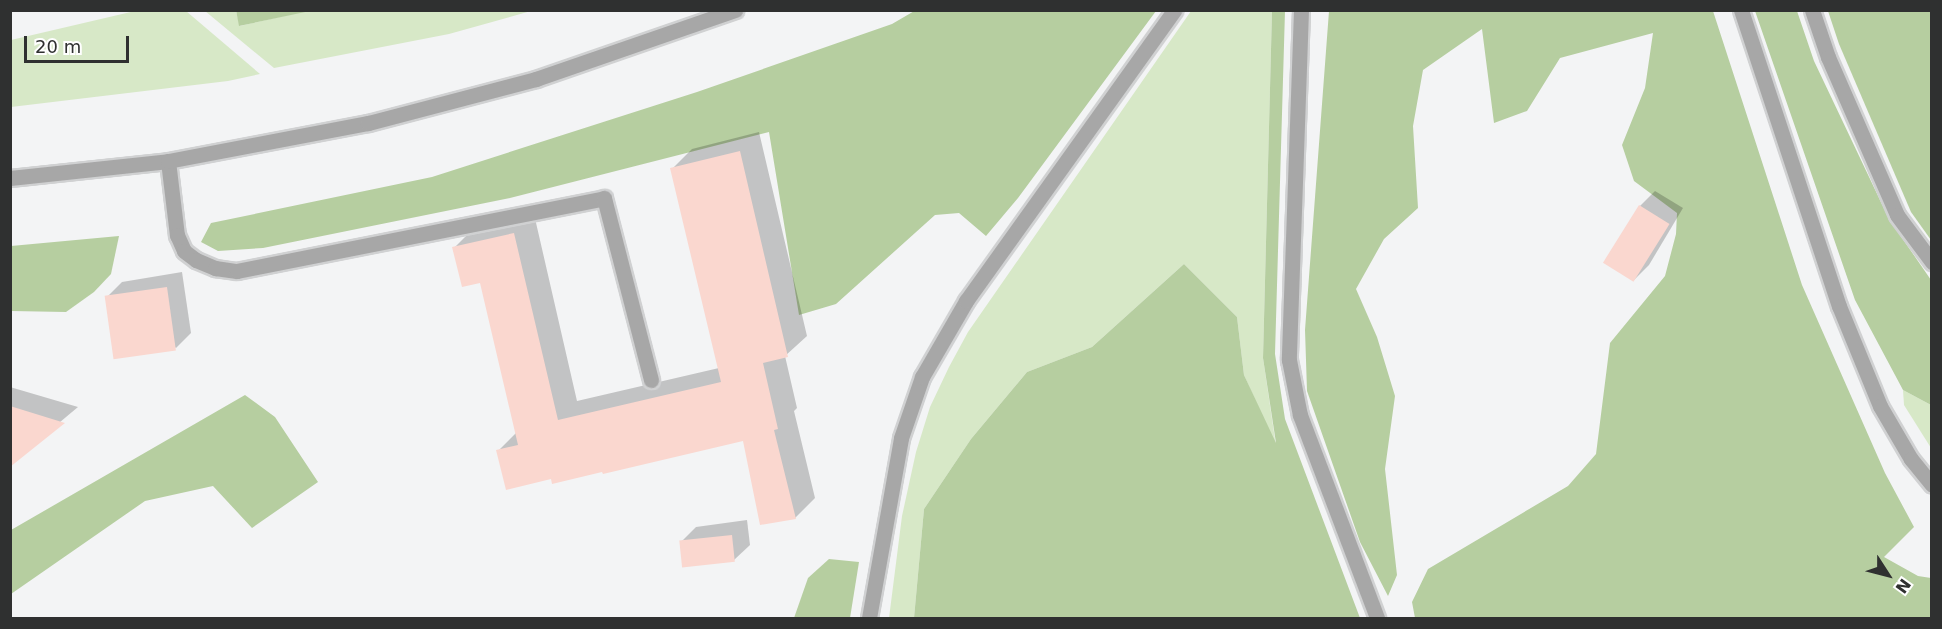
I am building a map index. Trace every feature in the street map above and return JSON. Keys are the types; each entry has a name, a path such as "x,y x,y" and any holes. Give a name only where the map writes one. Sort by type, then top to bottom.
{"street":[{"path":"10,178 168,161 368,123 536,79 735,10"},
{"path":"869,618 901,438 922,377 966,301 1174,10"},
{"path":"1301,10 1289,360 1300,416 1377,618"},
{"path":"1741,10 1839,306 1880,406 1911,459 1932,485"},
{"path":"1812,10 1828,57 1897,214 1932,262"},
{"path":"168,161 177,235 184,251 196,260 215,268 237,271 604,198 651,380"}],"green space":[{"path":"236,10 310,10 310,11 239,26"},
{"path":"310,10 531,11 449,34 274,68 205,11 236,11 240,26"},
{"path":"916,10 1156,11 1018,198 986,236 959,213 935,215 836,304 799,315 769,132 510,198 263,248 218,251 201,242 211,223 432,177 697,92 892,24"},
{"path":"135,11 186,11 260,74 228,81 11,107 11,40"},
{"path":"1191,11 1272,11 1263,358 1276,446 1244,375 1237,317 1184,264 1092,347 1027,372 971,439 924,509 914,618 889,618 902,516 916,452 930,407 949,367 968,332"},
{"path":"1272,11 1285,11 1275,354 1285,419 1360,618 914,618 924,509 971,439 1027,372 1092,347 1184,264 1237,317 1244,375 1276,443 1263,358"},
{"path":"1329,11 1713,11 1802,285 1885,473 1914,527 1884,557 1918,576 1931,578 1931,618 1415,618 1412,602 1428,569 1568,486 1596,454 1610,343 1665,276 1676,234 1677,213 1634,181 1622,145 1645,88 1653,33 1560,58 1527,111 1494,123 1482,29 1423,70 1413,126 1418,208 1384,239 1356,289 1377,337 1395,396 1385,469 1397,575 1388,596 1360,542 1307,391 1305,330"},
{"path":"1755,11 1797,11 1814,61 1889,219 1931,280 1931,405 1903,390 1855,300"},
{"path":"1828,11 1931,11 1931,240 1911,212 1839,44"},
{"path":"119,236 111,274 94,292 66,312 11,311 11,246"},
{"path":"1903,390 1931,405 1931,448 1904,405"},
{"path":"245,395 275,417 318,482 252,528 213,486 145,501 11,594 11,530"},
{"path":"829,559 859,562 850,618 794,618 808,578"}],"building":[{"path":"740,151 788,357 763,363 778,429 774,430 796,519 760,525 743,441 603,474 602,472 552,484 551,479 506,490 496,450 518,445 480,283 462,287 452,247 514,233 558,420 721,382 670,168"},
{"path":"1639,205 1670,224 1633,282 1603,263"},
{"path":"167,287 176,350 114,359 105,296"},
{"path":"10,406 65,423 10,467"},
{"path":"732,535 735,562 682,567 679,541"}]}
